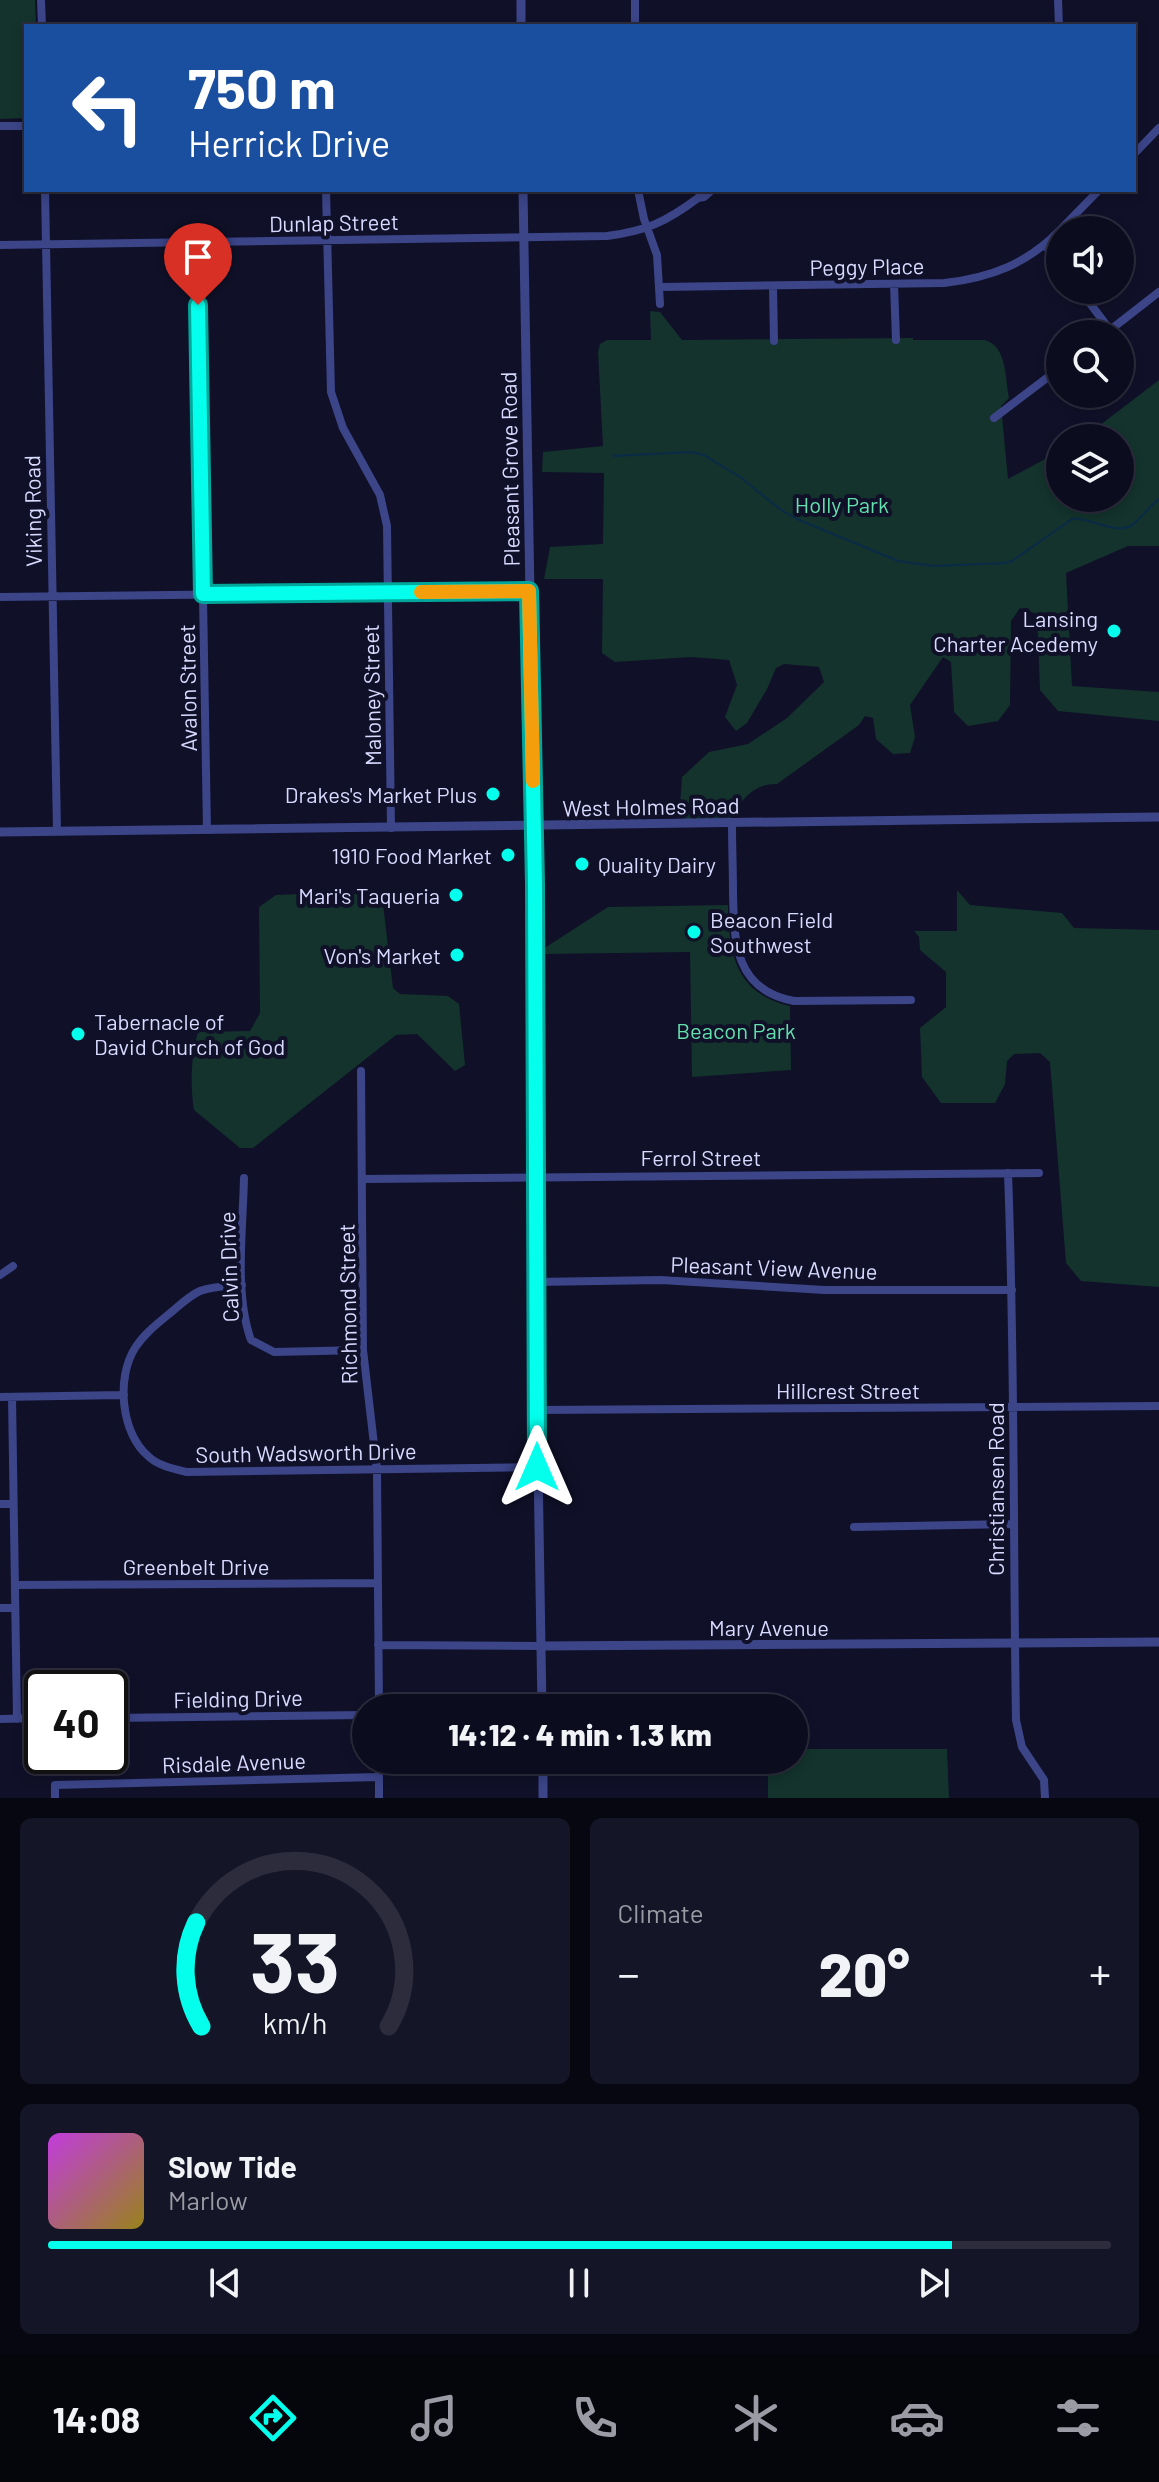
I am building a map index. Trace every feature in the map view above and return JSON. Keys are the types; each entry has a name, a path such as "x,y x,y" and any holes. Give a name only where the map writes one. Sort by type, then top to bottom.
{"street":[{"path":"41,0 42,24"},
{"path":"521,0 521,24"},
{"path":"635,0 635,24"},
{"path":"1058,0 1059,24"},
{"path":"0,126 24,126"},
{"path":"1136,152 1159,128"},
{"name":"Viking Road","path":"45,192 57,831"},
{"name":"Maloney Street","path":"326,192 331,392 343,428 373,479 387,526 391,828"},
{"name":"Pleasant Grove Road","path":"523,192 534,825 535,1282 542,1694"},
{"path":"639,192 657,255 660,304"},
{"name":"Peggy Place","path":"1074,216 1097,192"},
{"name":"Dunlap Street","path":"0,245 607,236 648,229 675,215 700,194"},
{"name":"Peggy Place","path":"660,287 944,283 989,276 1013,266 1045,245"},
{"path":"894,284 896,340"},
{"path":"773,286 774,341"},
{"path":"1123,320 1159,292"},
{"name":"Avalon Street","path":"198,305 207,830"},
{"path":"994,418 1046,379"},
{"path":"0,597 529,591"},
{"name":"West Holmes Road","path":"0,832 1159,817"},
{"path":"732,823 734,938 743,967 752,981 778,998 794,1001 911,1000"},
{"name":"Richmond Street","path":"361,1071 363,1350 377,1470 378,1645"},
{"name":"Christiansen Road","path":"1008,1173 1012,1290 1012,1524 1019,1736 1022,1747 1044,1780 1045,1798"},
{"name":"Ferrol Street","path":"363,1179 1039,1173"},
{"name":"Calvin Drive","path":"244,1178 242,1285 246,1325 251,1340 274,1352 363,1350"},
{"path":"0,1275 13,1266"},
{"name":"Pleasant View Avenue","path":"535,1282 661,1280 808,1290 1012,1290"},
{"name":"South Wadsworth Drive","path":"242,1285 219,1286 198,1292 135,1346 129,1360 124,1395 129,1430 135,1443 150,1459 187,1472 537,1467"},
{"path":"0,1397 124,1395"},
{"path":"12,1397 17,1719"},
{"name":"Hillcrest Street","path":"537,1410 1159,1406"},
{"path":"0,1504 13,1504"},
{"path":"854,1527 1012,1524"},
{"name":"Greenbelt Drive","path":"15,1585 378,1583"},
{"path":"0,1608 15,1608"},
{"name":"Mary Avenue","path":"378,1645 1159,1642"},
{"path":"378,1645 379,1694"},
{"name":"Fielding Drive","path":"128,1718 352,1715"},
{"path":"0,1719 24,1719"},
{"path":"543,1774 543,1798"},
{"path":"379,1777 379,1798"},
{"name":"Risdale Avenue","path":"55,1798 55,1785 379,1777"}],"green space":[{"path":"0,0 35,0 36,24 24,24 24,118 0,119"},
{"name":"Holly Park","path":"650,311 660,312 682,340 913,338 985,340 992,343 1001,356 1009,398 1001,406 1008,479 1046,459 1046,512 1134,512 1134,424 1101,424 1122,408 1134,408 1134,399 1159,380 1159,546 1128,546 1066,573 1072,686 1159,692 1159,721 1058,711 1040,690 1037,614 1020,608 1011,621 1010,705 998,721 968,726 954,712 951,662 943,657 910,705 915,737 910,753 893,754 876,739 873,718 865,716 859,725 777,784 754,790 729,819 679,820 682,777 709,752 748,744 787,718 824,682 819,667 784,664 776,668 747,723 736,731 725,717 737,685 729,660 691,657 615,662 602,653 603,579 544,579 550,547 603,544 604,473 542,472 543,452 603,446 600,344 607,340 651,340"},
{"path":"957,890 970,905 1062,913 1074,928 1159,930 1159,1287 1081,1281 1066,1263 1050,1062 1040,1053 1014,1054 1007,1061 1005,1084 995,1103 941,1103 922,1077 920,1028 946,1007 946,972 920,950 919,937 914,931 957,931"},
{"path":"368,891 383,904 393,988 400,994 448,996 459,1004 465,1065 455,1071 417,1034 396,1035 253,1148 240,1148 194,1110 193,1060 198,1032 250,1031 260,1013 259,907 276,895"},
{"name":"Beacon Park","path":"728,905 730,940 746,981 757,992 790,1006 791,1070 692,1077 690,952 543,954 543,949 608,907"},
{"path":"808,1749 947,1749 949,1798 768,1798 768,1776 764,1774 808,1774"}],"waterway":[{"path":"613,456 690,452 704,455 797,519 898,561 934,566 1012,561 1072,519 1113,528 1129,527 1159,499"}],"slow traffic":[{"path":"421,592 529,591 533,781"}],"place":[{"name":"Lansing Charter Acedemy","path":"1114,631"},
{"name":"Drakes's Market Plus","path":"493,794"},
{"name":"1910 Food Market","path":"508,855"},
{"name":"Quality Dairy","path":"582,864"},
{"name":"Mari's Taqueria","path":"456,895"},
{"name":"Beacon Field Southwest","path":"694,932"},
{"name":"Von's Market","path":"457,955"},
{"name":"Tabernacle of David Church of God","path":"78,1034"}],"route":[{"path":"198,305 203,594 529,591 535,884 537,1467"}]}
